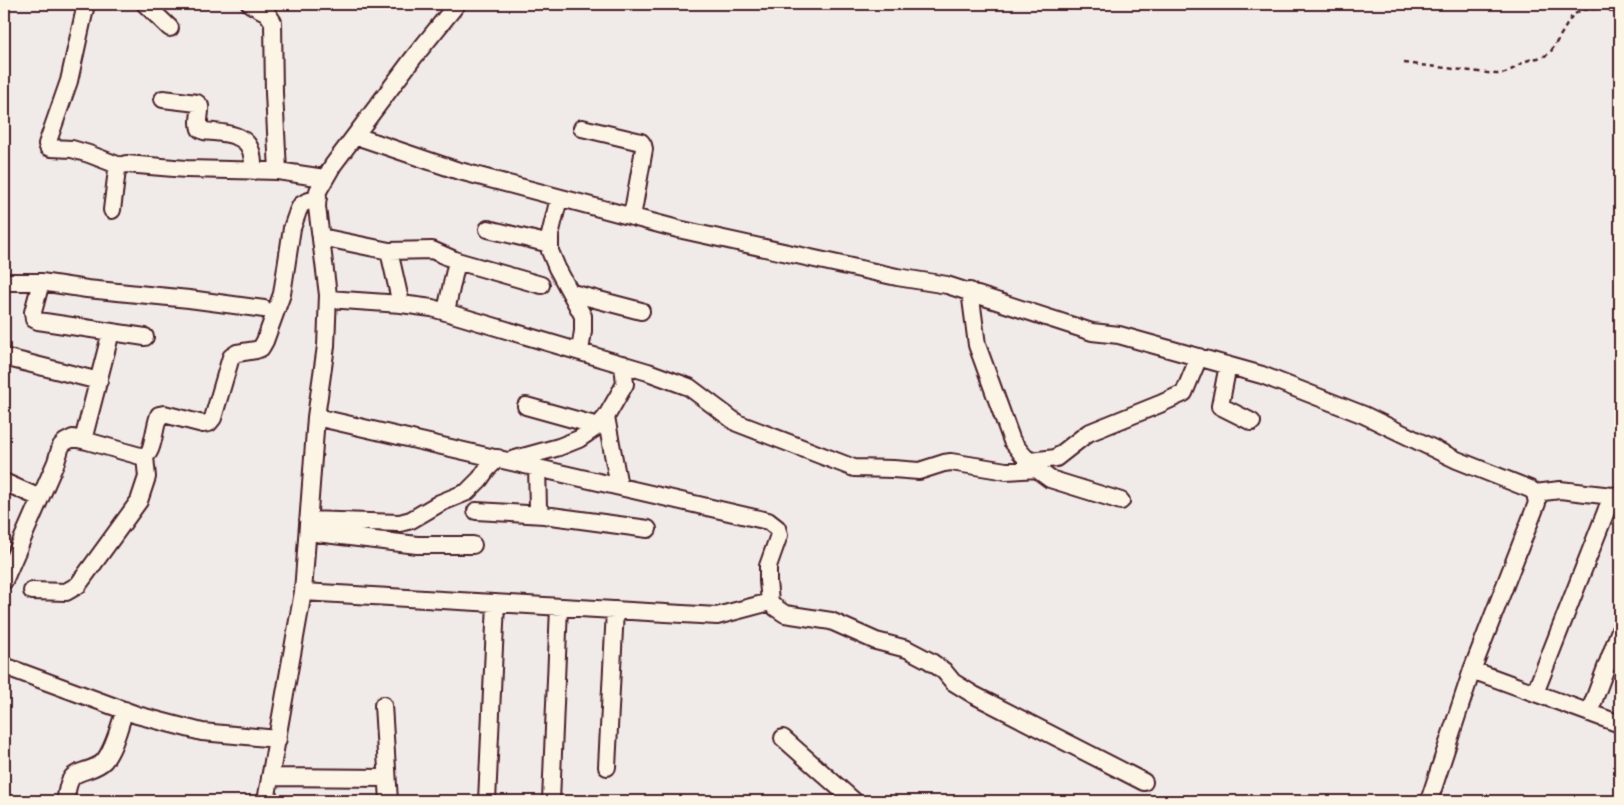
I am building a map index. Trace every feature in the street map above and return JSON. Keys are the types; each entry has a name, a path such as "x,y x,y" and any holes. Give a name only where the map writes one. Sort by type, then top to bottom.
{"street":[{"path":"86,4 69,81 47,144 51,148 89,154 120,166"},
{"path":"145,4 170,28"},
{"path":"250,4 267,13 273,22 278,172"},
{"path":"266,801 303,592 316,417 326,346 328,299 318,191 324,178 414,57 457,4"},
{"path":"163,99 197,103 200,106 198,124 200,129 235,136 245,142 251,149 254,171"},
{"path":"582,128 643,144 644,149 632,217"},
{"path":"356,136 456,170 559,198 678,229 897,277 947,284 1092,332 1119,335 1262,375 1364,415 1457,460 1530,488 1535,493 1537,502 1472,670 1429,801"},
{"path":"112,210 117,170 120,166 126,164 186,169 278,172 324,178"},
{"path":"4,581 61,446 65,442 73,438 145,456 149,453 156,420 159,415 164,414 203,424 209,423 213,418 231,357 237,353 261,348 265,341 282,294 292,228 298,211 301,205 318,198"},
{"path":"559,198 550,235 550,251 583,316 580,352"},
{"path":"488,228 550,244"},
{"path":"321,237 389,251 432,250 457,261 540,284"},
{"path":"389,251 401,304"},
{"path":"446,312 457,261"},
{"path":"4,282 41,282 264,309"},
{"path":"41,282 33,312 34,318 38,321 145,337"},
{"path":"970,291 977,345 1012,441 1050,479 1121,501"},
{"path":"572,294 641,311"},
{"path":"328,299 432,308 648,372 689,387 737,423 854,468 920,472 951,462 1006,471 1056,458 1088,433 1184,393 1199,357"},
{"path":"83,440 111,332"},
{"path":"4,357 99,381"},
{"path":"623,364 625,384"},
{"path":"1228,365 1220,406 1252,422"},
{"path":"308,526 400,523 411,520 440,503 467,492 480,480 486,469 503,460 559,447 579,439 602,421 625,384 648,372"},
{"path":"526,406 602,421"},
{"path":"316,417 768,521 777,528 778,536 768,566 770,602 785,614 831,621 876,641 907,649 930,661 944,671 953,682 974,695 1144,782"},
{"path":"602,421 619,486"},
{"path":"470,452 480,480"},
{"path":"32,591 66,592 78,585 140,501 147,477 145,456"},
{"path":"537,467 538,508 544,515"},
{"path":"4,482 40,498"},
{"path":"1535,493 1560,490 1616,496 1535,693"},
{"path":"476,511 544,515 648,529"},
{"path":"308,526 417,545 473,545"},
{"path":"303,592 717,616 770,602"},
{"path":"487,801 496,604"},
{"path":"551,801 559,607"},
{"path":"607,767 615,610"},
{"path":"1589,713 1620,630"},
{"path":"4,666 125,710 202,732 278,739"},
{"path":"1472,670 1620,724"},
{"path":"383,705 389,801"},
{"path":"65,801 73,775 98,766 105,760 125,710"},
{"path":"783,738 854,801"},
{"path":"270,777 387,778"}],"path":[{"path":"1404,64 1505,74 1526,61 1550,53 1572,16 1581,10 1605,8 1615,13 1620,19"}]}
